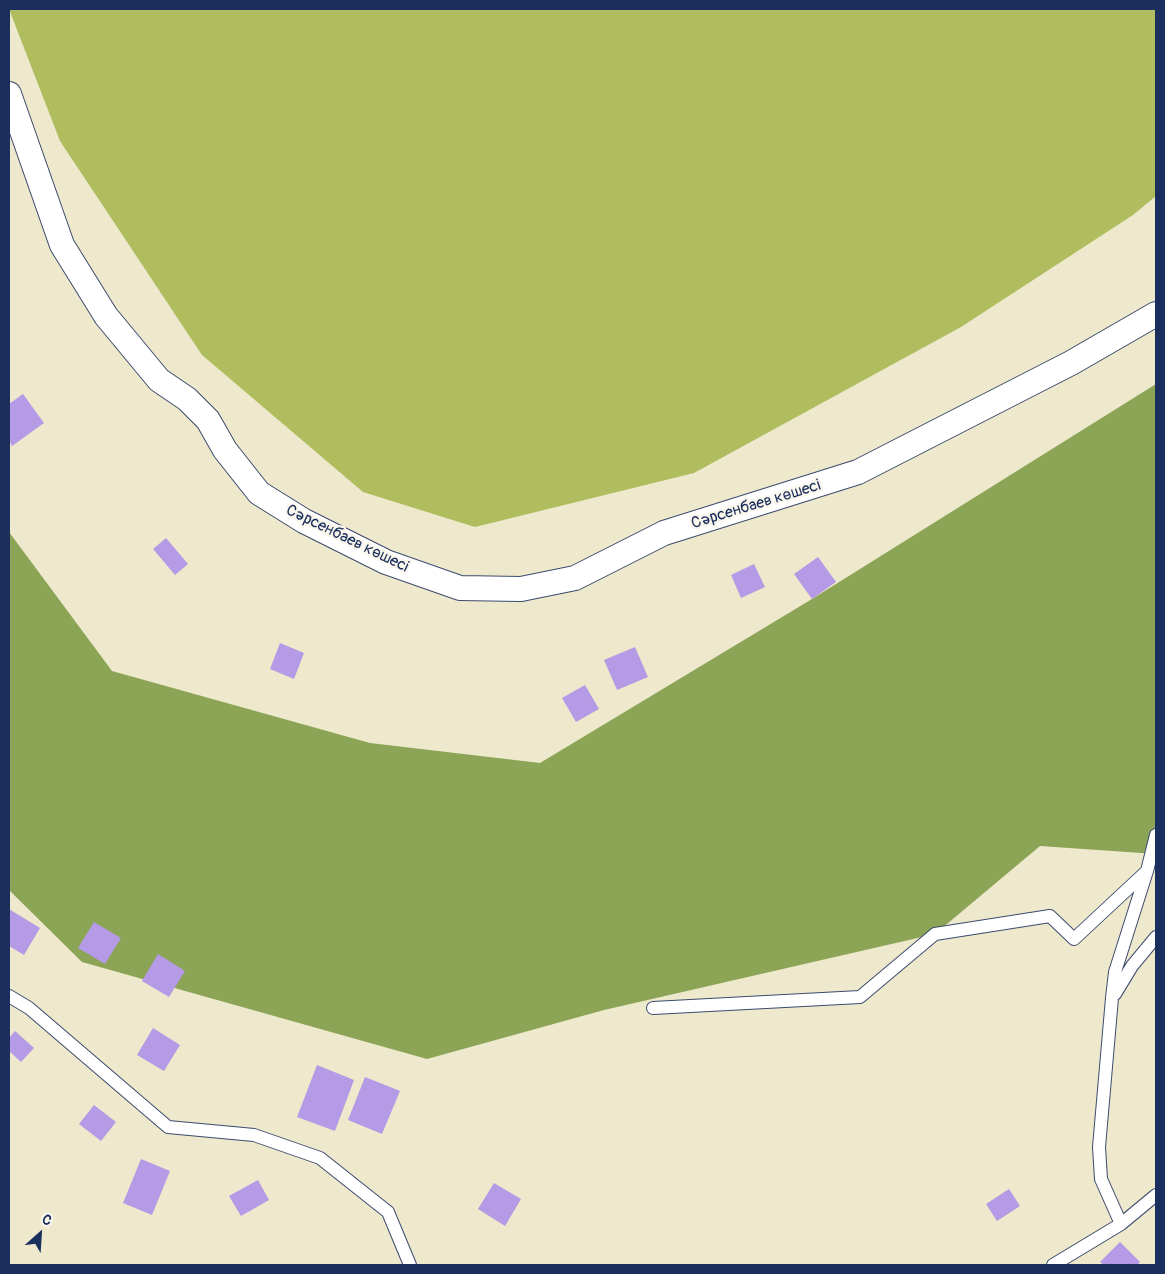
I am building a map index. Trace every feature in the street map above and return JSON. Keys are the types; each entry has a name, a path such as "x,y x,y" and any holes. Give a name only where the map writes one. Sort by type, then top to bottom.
{"street":[{"name":"Сәрсенбаев көшесі","path":"9,94 62,245 106,316 159,380 187,399 208,420 225,450 259,493 304,522 386,562 460,588 521,589 575,578 664,533 858,472 1071,364 1156,314"}],"lane":[{"path":"1121,1224 1102,1179 1099,1147 1112,998 1115,972 1147,871 1156,835"},
{"path":"653,1008 860,997 935,934 1050,916 1074,940 1147,871"},
{"path":"1112,998 1132,966 1156,937"},
{"path":"9,996 30,1008 168,1127 254,1135 320,1158 388,1212 410,1265"},
{"path":"1053,1265 1121,1224 1156,1195"}],"green space":[{"path":"9,9 1156,9 1156,196 1133,215 961,327 694,473 475,527 363,492 202,355 60,141"},
{"path":"1156,384 1156,854 1040,846 935,934 604,1010 427,1059 82,962 9,890 9,532 112,671 370,743 540,763 812,599"}],"building":[{"path":"23,394 44,423 12,446 9,440 9,404"},
{"path":"166,538 188,564 175,575 153,549"},
{"path":"818,557 836,582 812,599 794,574"},
{"path":"754,564 765,587 741,598 731,575"},
{"path":"280,643 304,653 294,679 270,669"},
{"path":"635,647 648,677 617,690 604,660"},
{"path":"585,685 599,709 576,722 562,698"},
{"path":"9,909 40,928 24,955 9,946"},
{"path":"94,922 121,938 105,964 78,948"},
{"path":"158,954 185,971 169,997 142,981"},
{"path":"153,1028 180,1045 164,1071 137,1055"},
{"path":"15,1031 34,1048 21,1062 9,1051 9,1038"},
{"path":"317,1065 354,1080 335,1131 297,1117"},
{"path":"365,1077 400,1091 382,1134 348,1120"},
{"path":"94,1105 116,1122 101,1141 79,1124"},
{"path":"141,1159 170,1171 152,1215 123,1203"},
{"path":"258,1180 269,1200 241,1216 229,1196"},
{"path":"494,1183 521,1199 505,1226 478,1209"},
{"path":"1009,1189 1020,1206 997,1221 986,1204"},
{"path":"1120,1242 1140,1262 1137,1265 1104,1265 1100,1262"}]}
